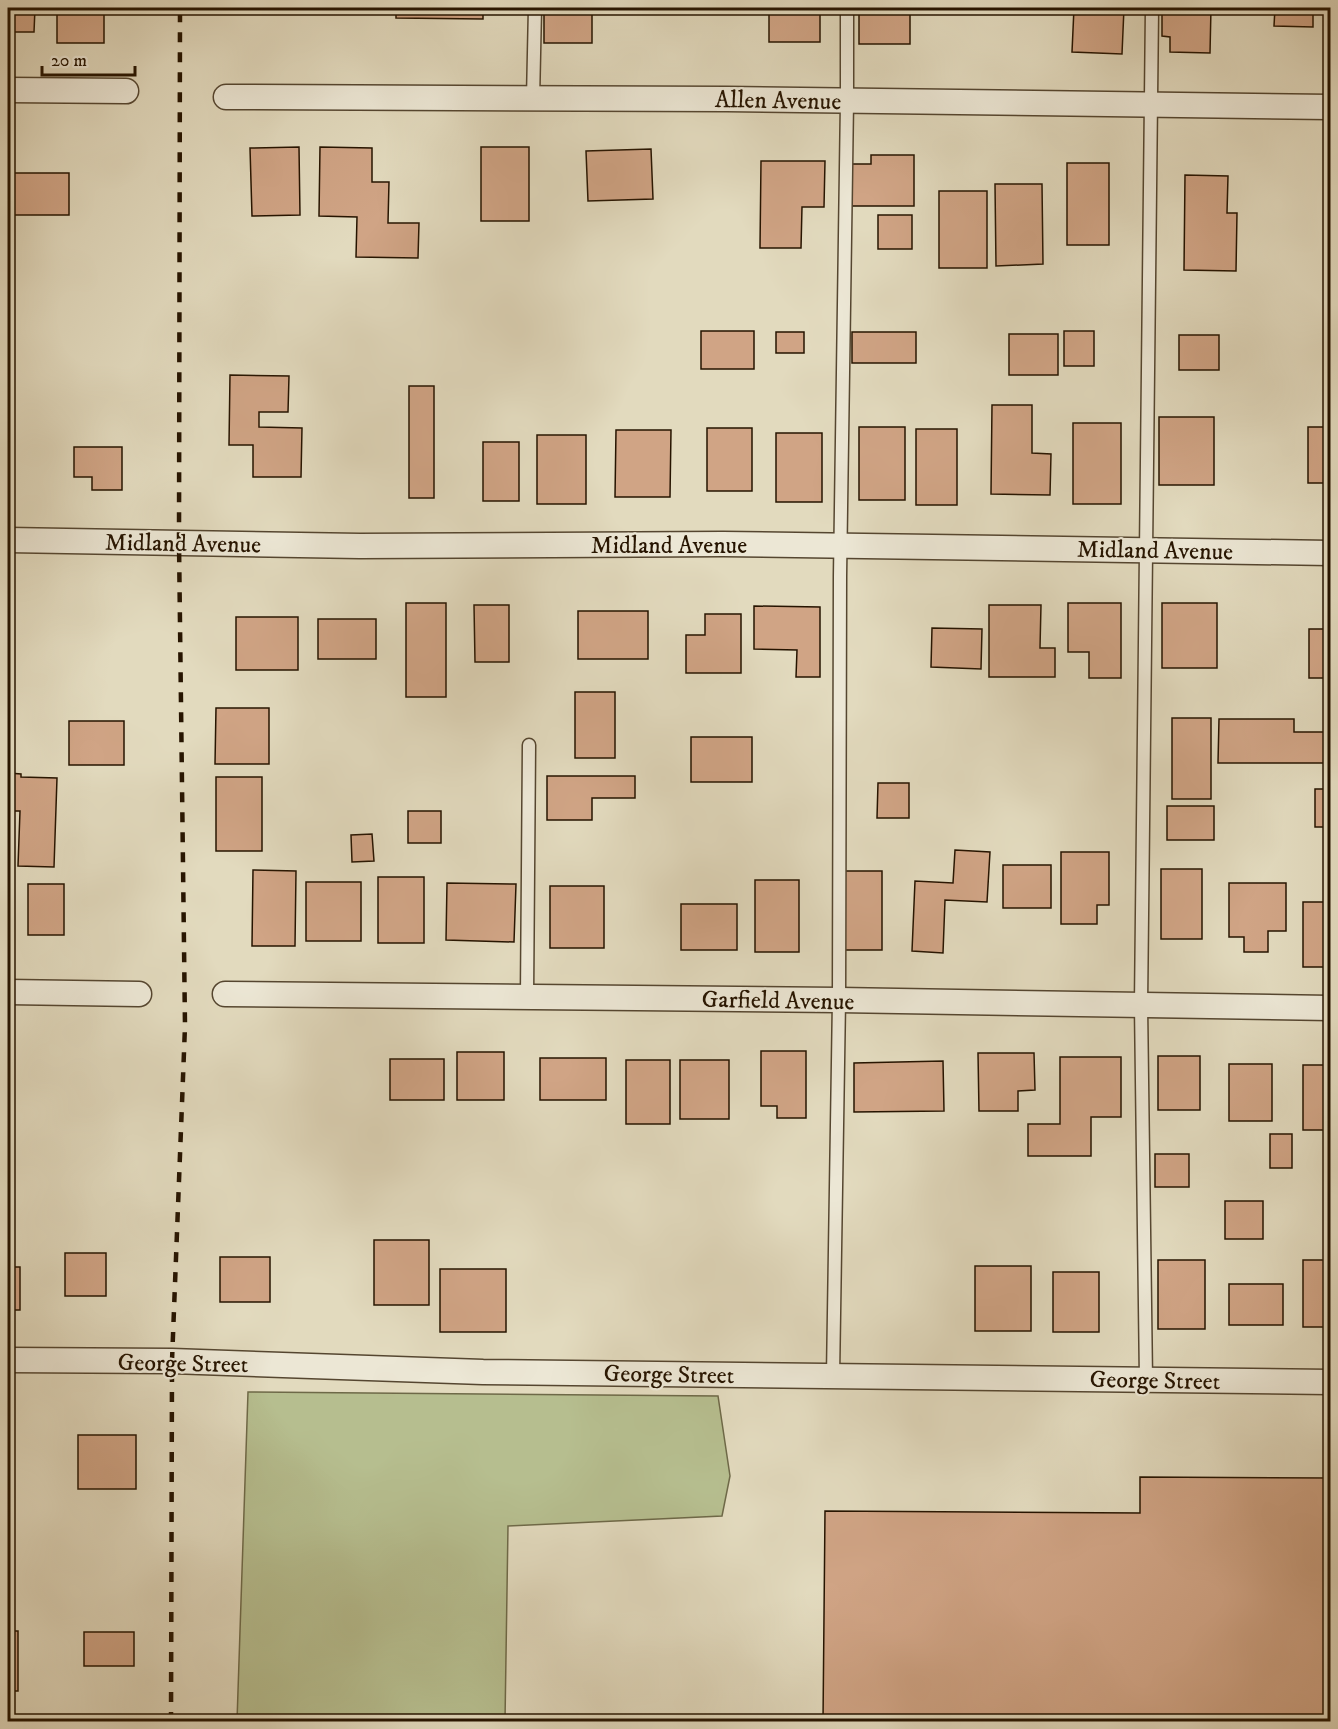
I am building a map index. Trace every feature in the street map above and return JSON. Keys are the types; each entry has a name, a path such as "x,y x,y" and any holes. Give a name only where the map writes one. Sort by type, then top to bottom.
{"street":[{"path":"8,90 126,91"},
{"name":"Allen Avenue","path":"226,97 1330,106"},
{"name":"Midland Avenue","path":"8,540 360,546 723,544 1330,553"},
{"path":"8,992 139,994"},
{"name":"Garfield Avenue","path":"225,994 1330,1008"},
{"name":"George Street","path":"8,1360 172,1361 483,1372 1330,1382"}],"lane":[{"path":"533,99 535,8"},
{"path":"832,1376 839,1000 840,546 847,8"},
{"path":"1146,1380 1141,1005 1152,8"},
{"path":"527,997 529,745"}],"green space":[{"path":"248,1392 718,1396 730,1476 722,1516 508,1526 505,1721 237,1721"}],"building":[{"path":"8,8 35,8 34,32 8,32"},
{"path":"57,8 104,8 104,43 57,43"},
{"path":"396,8 483,8 483,19 396,18"},
{"path":"544,8 592,8 592,43 544,43"},
{"path":"769,8 820,8 820,42 769,42"},
{"path":"859,8 910,8 910,44 859,44"},
{"path":"1074,8 1124,8 1122,54 1072,52"},
{"path":"1162,8 1211,8 1210,53 1170,52 1170,37 1162,36"},
{"path":"1275,8 1330,8 1330,11 1313,11 1313,27 1274,26"},
{"path":"299,147 300,215 252,216 250,148"},
{"path":"320,147 372,148 372,182 389,182 388,223 419,223 418,258 356,257 357,217 319,216"},
{"path":"481,147 529,147 529,221 481,221"},
{"path":"651,149 653,199 588,201 586,151"},
{"path":"871,155 914,155 914,206 851,206 851,164 871,164"},
{"path":"761,161 825,161 824,207 802,207 801,248 760,248"},
{"path":"1067,163 1109,163 1109,245 1067,245"},
{"path":"8,173 69,173 69,215 8,215"},
{"path":"1185,175 1228,176 1227,213 1237,213 1236,271 1184,270"},
{"path":"995,184 1042,184 1043,264 996,266"},
{"path":"939,191 987,191 987,268 939,268"},
{"path":"878,215 912,215 912,249 878,249"},
{"path":"701,331 754,331 754,369 701,369"},
{"path":"1064,331 1094,331 1094,366 1064,366"},
{"path":"776,332 804,332 804,353 776,353"},
{"path":"852,332 916,332 916,363 852,363"},
{"path":"1009,334 1058,334 1058,375 1009,375"},
{"path":"1179,335 1219,335 1219,370 1179,370"},
{"path":"230,375 289,376 288,412 259,412 259,427 302,428 301,477 253,477 253,445 229,445"},
{"path":"409,386 434,386 434,498 409,498"},
{"path":"992,405 1032,405 1032,453 1051,454 1050,495 991,494"},
{"path":"1159,417 1214,417 1214,485 1159,485"},
{"path":"1073,423 1121,423 1121,504 1073,504"},
{"path":"859,427 905,427 905,500 859,500"},
{"path":"1308,427 1330,427 1330,483 1308,483"},
{"path":"707,428 752,428 752,491 707,491"},
{"path":"916,429 957,429 957,505 916,505"},
{"path":"616,430 671,430 670,497 615,497"},
{"path":"776,433 822,433 822,502 776,502"},
{"path":"537,435 586,435 586,504 537,504"},
{"path":"483,442 519,442 519,501 483,501"},
{"path":"74,447 122,447 122,490 92,490 92,477 74,477"},
{"path":"406,603 446,603 446,697 406,697"},
{"path":"1068,603 1121,603 1121,678 1089,678 1089,652 1068,652"},
{"path":"1162,603 1217,603 1217,668 1162,668"},
{"path":"474,605 509,605 509,662 475,662"},
{"path":"989,605 1041,605 1040,648 1055,648 1055,677 989,677"},
{"path":"1326,605 1330,605 1330,678 1309,678 1309,629 1326,629"},
{"path":"754,606 820,607 820,677 796,677 797,650 754,649"},
{"path":"578,611 648,611 648,659 578,659"},
{"path":"705,614 741,614 741,673 686,673 686,635 705,635"},
{"path":"236,617 298,617 298,670 236,670"},
{"path":"318,619 376,619 376,659 318,659"},
{"path":"932,628 982,629 981,669 931,667"},
{"path":"575,692 615,692 615,758 575,758"},
{"path":"216,708 269,708 269,764 215,764"},
{"path":"1172,718 1211,718 1211,799 1172,799"},
{"path":"1219,719 1294,719 1294,732 1330,732 1330,763 1218,763"},
{"path":"69,721 124,721 124,765 69,765"},
{"path":"691,737 752,737 752,782 691,782"},
{"path":"8,738 14,738 14,768 8,768"},
{"path":"8,773 21,774 21,777 57,778 54,867 18,866 20,811 8,811"},
{"path":"547,776 635,776 635,798 592,798 592,820 547,820"},
{"path":"216,777 262,777 262,851 216,851"},
{"path":"878,783 909,783 909,818 877,818"},
{"path":"1315,789 1330,789 1330,827 1315,827"},
{"path":"1167,806 1214,806 1214,840 1167,840"},
{"path":"408,811 441,811 441,843 408,843"},
{"path":"372,834 374,861 352,862 351,835"},
{"path":"955,850 990,852 987,902 945,900 943,953 912,951 915,881 953,883"},
{"path":"1061,852 1109,852 1109,905 1097,905 1097,924 1061,924"},
{"path":"1003,865 1051,865 1051,908 1003,908"},
{"path":"1161,869 1202,869 1202,939 1161,939"},
{"path":"253,870 296,871 295,946 252,946"},
{"path":"843,871 882,871 882,950 843,950"},
{"path":"378,877 424,877 424,943 378,943"},
{"path":"755,880 799,880 799,952 755,952"},
{"path":"306,882 361,882 361,941 306,941"},
{"path":"447,883 516,884 514,942 446,940"},
{"path":"1229,883 1286,883 1286,931 1268,931 1268,952 1244,952 1244,937 1229,937"},
{"path":"28,884 64,884 64,935 28,935"},
{"path":"550,886 604,886 604,948 550,948"},
{"path":"8,887 14,887 14,938 8,938"},
{"path":"1303,902 1330,902 1330,967 1303,967"},
{"path":"681,904 737,904 737,950 681,950"},
{"path":"761,1051 806,1051 806,1118 777,1118 777,1106 761,1106"},
{"path":"457,1052 504,1052 504,1100 457,1100"},
{"path":"978,1053 1034,1053 1035,1090 1018,1091 1018,1111 979,1111"},
{"path":"1158,1056 1200,1056 1200,1110 1158,1110"},
{"path":"1060,1057 1121,1057 1121,1117 1091,1117 1091,1156 1028,1156 1028,1124 1060,1124"},
{"path":"540,1058 606,1058 606,1100 540,1100"},
{"path":"390,1059 444,1059 444,1100 390,1100"},
{"path":"626,1060 670,1060 670,1124 626,1124"},
{"path":"680,1060 729,1060 729,1119 680,1119"},
{"path":"943,1061 944,1111 854,1112 854,1063"},
{"path":"1229,1064 1272,1064 1272,1121 1229,1121"},
{"path":"1303,1065 1330,1065 1330,1130 1303,1130"},
{"path":"1270,1134 1292,1134 1292,1168 1270,1168"},
{"path":"1155,1154 1189,1154 1189,1187 1155,1187"},
{"path":"1225,1201 1263,1201 1263,1239 1225,1239"},
{"path":"374,1240 429,1240 429,1305 374,1305"},
{"path":"65,1253 106,1253 106,1296 65,1296"},
{"path":"220,1257 270,1257 270,1302 220,1302"},
{"path":"1158,1260 1205,1260 1205,1329 1158,1329"},
{"path":"1303,1260 1330,1260 1330,1327 1303,1327"},
{"path":"975,1266 1031,1266 1031,1331 975,1331"},
{"path":"8,1267 20,1267 20,1310 8,1310"},
{"path":"440,1269 506,1269 506,1332 440,1332"},
{"path":"1053,1272 1099,1272 1099,1332 1053,1332"},
{"path":"1229,1284 1283,1284 1283,1325 1229,1325"},
{"path":"78,1435 136,1435 136,1489 78,1489"},
{"path":"8,1444 14,1444 11,1518 8,1518"},
{"path":"1140,1477 1330,1478 1330,1722 823,1722 825,1511 1140,1513"},
{"path":"8,1631 18,1631 18,1691 8,1691"},
{"path":"84,1632 134,1632 134,1666 84,1666"}],"railway":[{"path":"171,1722 172,1361 185,1026 179,543 180,8"}]}
